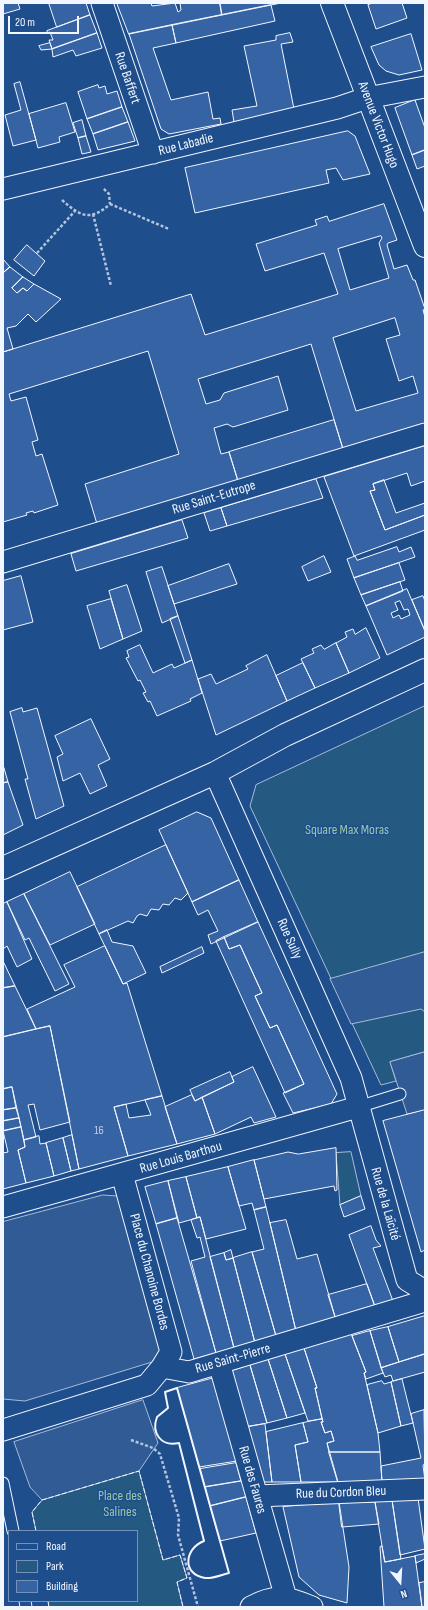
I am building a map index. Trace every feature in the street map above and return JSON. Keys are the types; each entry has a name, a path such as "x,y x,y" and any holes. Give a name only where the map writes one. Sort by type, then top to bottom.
{"main road":[{"name":"Avenue Victor Hugo","path":"332,3 425,246"},
{"path":"3,868 215,773 285,735 425,670"}],"street":[{"name":"Rue Baffert","path":"102,3 153,153"},
{"name":"Rue Labadie","path":"3,189 337,108 368,98 425,87"},
{"name":"Rue Saint-Eutrope","path":"3,562 425,434"},
{"name":"Rue Sully","path":"215,773 351,1078 358,1107"},
{"name":"Rue Louis Barthou","path":"3,1207 358,1107"},
{"name":"Rue de la Laïcité","path":"358,1107 407,1280 425,1290"},
{"name":"Place du Chanoine Bordes","path":"122,1174 171,1352 162,1367"},
{"name":"Rue Saint-Pierre","path":"162,1367 189,1372 425,1301"},
{"name":"Rue des Faures","path":"219,1363 286,1598"},
{"path":"3,1430 147,1386 162,1367"},
{"name":"Rue du Cordon Bleu","path":"257,1496 425,1490"},
{"path":"251,1607 272,1598 286,1598 312,1607"}],"lane":[{"path":"358,1107 400,1094"},
{"path":"3,1483 13,1530"}],"path":[{"path":"101,187 109,194 110,204"},
{"path":"62,200 75,211 87,215 100,213 110,204"},
{"path":"110,204 168,229"},
{"path":"37,253 75,211"},
{"path":"93,214 110,286"},
{"path":"131,1440 153,1448 160,1454 179,1518 178,1535 198,1607"}],"green space":[{"name":"Square Max Moras","path":"425,706 425,1052 390,1062 396,1081 381,1085 250,806 256,785"},
{"path":"351,1152 361,1196 340,1205 336,1153"},
{"name":"Place des Salines","path":"139,1471 163,1560 180,1555 187,1578 177,1582 183,1607 49,1607 48,1602 138,1602 138,1530 36,1530 32,1512 42,1500"}],"shaded area":[{"path":"425,952 425,1012 421,1009 351,1024 330,979"},
{"path":"425,1052 425,1111 407,1114 390,1062"},
{"path":"103,1195 117,1196 164,1344 152,1362 25,1401 3,1399 3,1222"},
{"path":"143,1400 158,1443 139,1471 42,1500 30,1487 14,1442"}],"building":[{"path":"3,3 18,3 20,9 3,14"},
{"path":"49,3 86,3 90,15 57,27"},
{"path":"117,3 151,3 152,6 175,3 178,12 181,10 180,3 220,3 222,15 129,34"},
{"path":"220,3 281,3 222,15"},
{"path":"373,3 402,3 407,18 376,29 368,5"},
{"path":"271,5 275,21 176,43 172,25"},
{"path":"90,15 97,33 52,49 49,40 53,40 50,32 47,33 47,31"},
{"path":"172,25 176,43 153,48 171,100 208,92 213,119 220,118 221,124 169,134 161,129 129,34"},
{"path":"97,33 102,48 76,56 73,50 53,57 52,49"},
{"path":"290,33 293,42 281,44 294,109 234,122 232,110 257,106 244,46 276,40 276,36"},
{"path":"411,34 422,70 399,75 386,71 379,65 371,47"},
{"path":"50,43 52,49 41,50 39,46"},
{"path":"20,82 36,140 13,146 5,115 21,110 14,84"},
{"path":"98,85 99,88 105,86 107,94 117,91 122,107 87,119 78,92"},
{"path":"415,100 425,128 425,150 412,155 395,108"},
{"path":"66,103 75,132 59,137 60,142 38,148 29,114"},
{"path":"122,107 128,122 93,134 87,119"},
{"path":"82,120 86,136 78,138 73,123"},
{"path":"128,122 135,141 98,150 93,134"},
{"path":"348,131 355,136 370,174 343,180 336,168 326,170 329,183 195,213 185,168"},
{"path":"86,136 91,152 82,154 78,138"},
{"path":"425,150 425,166 417,169 412,155"},
{"path":"384,204 397,240 388,243 387,245 394,269 407,265 413,280 415,280 425,309 423,310 425,317 425,425 343,449 311,344 198,379 206,404 220,400 224,393 278,376 288,410 233,427 227,424 214,428 221,454 229,452 238,481 97,524 85,484 179,454 148,351 9,394 11,401 26,397 38,440 32,442 36,456 42,454 58,505 34,513 33,511 26,513 27,515 3,522 3,352 191,294 205,335 338,294 324,253 265,271 256,244 317,225 315,220 327,216 329,221","holes":["381,236 382,238 379,243 389,278 350,290 338,249","395,318 400,335 386,339 399,381 413,376 418,393 356,411 333,338"]},
{"path":"27,245 45,261 34,276 14,260"},
{"path":"3,259 10,267 3,273"},
{"path":"10,267 23,277 12,288 17,293 23,288 27,291 34,284 61,299 36,322 28,314 16,326 7,328 13,349 3,352 3,273"},
{"path":"23,277 34,284 27,291 23,288 17,293 12,288"},
{"path":"334,420 343,449 238,481 229,452"},
{"path":"425,446 425,481 411,486 407,473 373,484 375,490 370,491 385,530 425,515 425,530 354,556 324,477"},
{"path":"316,479 323,498 227,526 221,508"},
{"path":"384,480 396,513 425,503 425,515 385,530 370,491 375,490 373,484"},
{"path":"221,508 227,526 210,531 204,513"},
{"path":"182,520 188,538 76,571 71,554"},
{"path":"397,547 399,552 411,547 415,557 354,578 347,559 355,556 357,560"},
{"path":"324,556 331,572 308,581 302,567"},
{"path":"399,563 405,580 361,595 354,578"},
{"path":"229,564 237,584 174,604 168,586"},
{"path":"162,567 178,616 162,623 146,572"},
{"path":"21,576 33,622 3,630 3,581"},
{"path":"400,582 403,591 366,606 361,595"},
{"path":"127,585 142,631 123,639 109,591"},
{"path":"407,589 425,631 425,637 387,655 366,606","holes":["400,601 404,610 408,609 410,615 401,619 399,615 393,618 391,613 398,610 395,603"]},
{"path":"423,596 425,601 425,631 412,600"},
{"path":"111,599 123,639 100,649 87,606"},
{"path":"178,616 192,660 185,663 170,619"},
{"path":"366,628 380,658 349,673 336,643 347,637 345,632 353,629 355,634"},
{"path":"336,643 349,673 315,688 301,659 314,653 312,649 321,645 324,649"},
{"path":"140,645 153,673 172,664 174,668 192,660 202,693 190,699 191,701 157,716 150,701 148,702 143,693 146,692 140,680 138,681 126,658 129,657 127,651"},
{"path":"267,655 287,701 216,735 198,679 211,674 216,684 248,669 246,666"},
{"path":"303,663 315,688 287,701 276,676"},
{"path":"22,708 23,712 37,708 64,806 36,819 25,779 28,779 10,712"},
{"path":"91,719 110,759 98,765 107,786 90,794 80,773 63,781 57,757 63,754 55,736"},
{"path":"4,768 8,782 3,783 3,769"},
{"path":"8,782 23,825 3,835 3,783"},
{"path":"197,812 211,818 239,880 192,902 159,830"},
{"path":"166,845 188,893 181,900 175,898 169,905 163,904 159,910 151,909 147,916 140,914 133,923 128,921 99,934 77,887"},
{"path":"70,872 95,924 50,945 24,894"},
{"path":"239,880 258,922 211,944 208,935 218,931 208,910 198,915 192,902"},
{"path":"24,894 69,984 55,991 29,938 25,940 7,902"},
{"path":"7,902 32,959 17,967 7,946 3,949 3,904"},
{"path":"258,922 337,1094 331,1104 293,1113 283,1093 304,1084 277,1025 270,1028 255,996 262,993 240,945 229,949 224,937"},
{"path":"107,930 112,942 133,946 146,973 123,984 99,934"},
{"path":"224,937 229,949 240,945 262,993 255,996 270,1028 277,1025 304,1084 285,1093 216,941"},
{"path":"105,946 123,984 127,983 162,1096 114,1107 128,1156 79,1169 50,1026 36,1029 27,1009 75,987 64,965"},
{"path":"202,947 204,953 162,973 160,967"},
{"path":"3,961 15,986 3,988"},
{"path":"15,986 36,1029 3,1037 3,988"},
{"path":"50,1026 70,1122 40,1130 34,1104 28,1105 36,1137 24,1140 12,1087 3,1089 3,1037"},
{"path":"253,1067 276,1117 254,1123 251,1117 215,1134 202,1097 234,1082 232,1077"},
{"path":"230,1072 234,1082 195,1101 190,1090"},
{"path":"12,1087 16,1108 3,1110 3,1089"},
{"path":"192,1095 195,1101 202,1097 215,1134 177,1144 165,1107"},
{"path":"162,1096 177,1144 128,1156 114,1107 126,1104 129,1118 151,1115 145,1100"},
{"path":"16,1108 19,1118 3,1121 3,1110"},
{"path":"425,1110 425,1250 421,1252 383,1121"},
{"path":"19,1118 21,1127 3,1131 3,1121"},
{"path":"21,1127 25,1147 18,1150 26,1183 3,1189 3,1153 8,1152 3,1131"},
{"path":"72,1135 79,1169 71,1171 63,1138"},
{"path":"39,1136 40,1144 46,1143 54,1176 26,1183 18,1150 25,1147 24,1140"},
{"path":"63,1138 71,1171 54,1176 46,1143"},
{"path":"336,1148 337,1190 335,1191 334,1186 264,1199 254,1160 288,1152 298,1154"},
{"path":"254,1160 266,1207 254,1210 252,1203 239,1206 228,1167"},
{"path":"228,1167 246,1229 206,1239 200,1217 197,1218 186,1177"},
{"path":"186,1177 197,1218 179,1223 168,1181"},
{"path":"168,1181 177,1218 156,1224 145,1187"},
{"path":"361,1196 365,1209 344,1217 340,1205"},
{"path":"266,1207 296,1331 276,1336 252,1252 264,1249 254,1210"},
{"path":"200,1217 234,1348 216,1353 191,1261 205,1257 200,1237 197,1238 191,1220"},
{"path":"177,1218 216,1353 194,1359 156,1224"},
{"path":"286,1220 297,1259 317,1254 336,1320 296,1331 270,1223"},
{"path":"371,1226 376,1240 381,1246 373,1248 393,1301 375,1307 349,1235"},
{"path":"231,1250 233,1258 226,1260 224,1253"},
{"path":"252,1252 276,1336 255,1343 233,1258"},
{"path":"224,1253 226,1260 233,1258 255,1343 234,1348 210,1257"},
{"path":"367,1284 376,1309 336,1320 328,1295"},
{"path":"425,1316 425,1354 399,1362 388,1327"},
{"path":"388,1327 399,1362 381,1368 370,1331"},
{"path":"370,1331 383,1373 366,1379 364,1373 366,1372 352,1336"},
{"path":"351,1333 366,1372 364,1373 378,1433 380,1452 329,1452 327,1443 334,1441 331,1431 325,1433 321,1422 323,1422 315,1388 317,1388 304,1348"},
{"path":"304,1348 317,1388 315,1388 322,1419 308,1421 285,1354"},
{"path":"285,1354 305,1413 287,1418 268,1359"},
{"path":"425,1354 425,1372 393,1381 391,1375 385,1377 381,1368"},
{"path":"268,1359 287,1418 267,1423 250,1365"},
{"path":"250,1365 267,1423 246,1427 232,1371"},
{"path":"214,1378 237,1461 199,1467 177,1388"},
{"path":"402,1379 413,1423 401,1426 391,1382"},
{"path":"382,1381 384,1384 391,1382 401,1426 378,1433 367,1385"},
{"path":"424,1410 425,1464 423,1465 425,1481 382,1482 381,1466 421,1458 411,1414"},
{"path":"322,1419 323,1422 321,1422 325,1433 331,1431 334,1441 327,1443 338,1482 301,1482 295,1445 308,1442 303,1423"},
{"path":"303,1423 308,1442 295,1445 301,1482 272,1482 266,1432"},
{"path":"265,1424 272,1482 260,1482 246,1427"},
{"path":"329,1452 380,1452 382,1482 338,1482"},
{"path":"236,1463 241,1481 205,1487 200,1469"},
{"path":"242,1481 246,1497 210,1506 205,1487"},
{"path":"246,1497 256,1533 220,1541 210,1506"},
{"path":"418,1498 425,1549 400,1555 392,1500"},
{"path":"375,1500 392,1500 401,1559 385,1562"},
{"path":"339,1502 375,1502 379,1524 342,1527"},
{"path":"339,1502 349,1567 347,1603 319,1595 299,1577 283,1507"},
{"path":"382,1546 385,1562 415,1556 422,1607 384,1607 380,1547"},
{"path":"425,1554 425,1559 416,1563 415,1556"},
{"path":"425,1582 425,1607 422,1607 419,1583"}],"fence":[{"path":"36,1530 32,1512 42,1500 139,1471 163,1560 180,1555 187,1578 177,1582 183,1607"},
{"path":"48,1602 49,1607"}],"wall":[{"path":"177,1388 229,1573 214,1577 205,1578 197,1576 192,1572 189,1566 188,1561 193,1549 204,1541 179,1443 173,1444 163,1441 159,1438 155,1428 157,1417 168,1408 165,1392 177,1388"}]}
